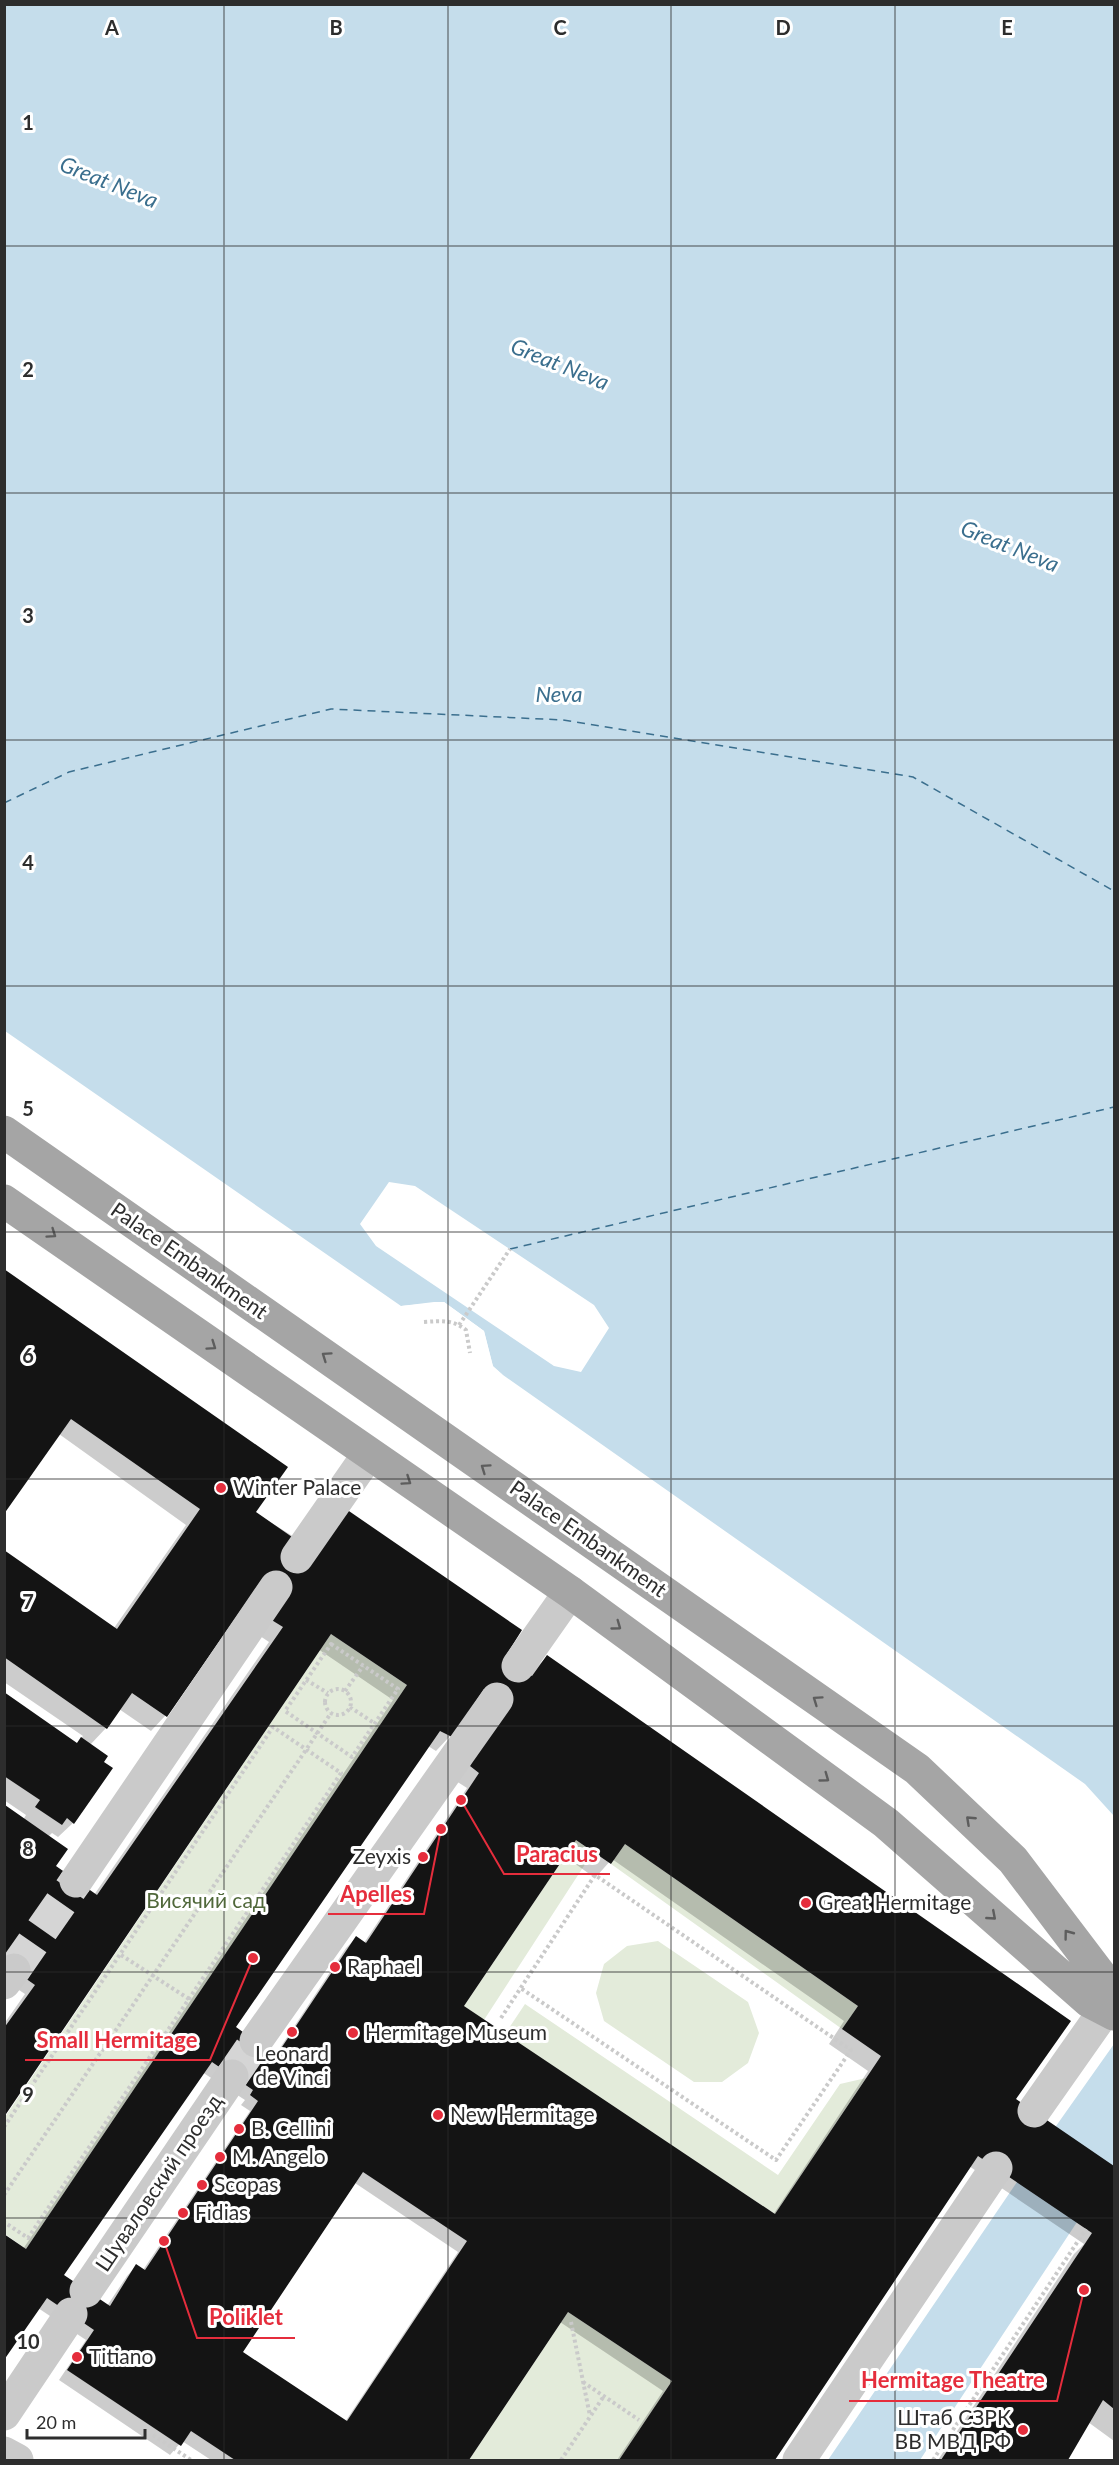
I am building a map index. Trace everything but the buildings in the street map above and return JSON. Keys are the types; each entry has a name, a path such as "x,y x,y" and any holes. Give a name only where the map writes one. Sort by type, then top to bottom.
{"main road":[{"name":"Palace Embankment","path":"4,1132 917,1769 1013,1860 1104,1980 1111,2010"},
{"path":"4,1200 368,1455 570,1592 886,1823 1089,2001 1111,2010"}],"street":[{"path":"297,1557 368,1455"},
{"path":"76,1881 276,1587"},
{"path":"518,1666 570,1592"},
{"path":"256,2042 497,1699"},
{"path":"1034,2111 1111,2010"},
{"name":"Шуваловский проезд","path":"4,2414 232,2076"},
{"path":"800,2460 996,2168"},
{"path":"4,2453 17,2460"}],"path":[{"path":"459,1325 510,1249"},
{"path":"424,1322 452,1320 466,1330 470,1353"},
{"path":"331,1644 398,1689 352,1757 285,1711 306,1680 331,1644"},
{"path":"345,1691 363,1666"},
{"path":"306,1680 327,1693"},
{"path":"336,1688 345,1691 351,1698 350,1707 341,1714 331,1713 325,1703 327,1693 336,1688"},
{"path":"350,1707 375,1723"},
{"path":"4,2195 331,1713"},
{"path":"4,2127 273,1727 341,1773 28,2238 4,2222"},
{"path":"501,2018 519,1988 595,1875 851,2050 776,2160 519,1988"},
{"path":"121,1955 189,1999"},
{"path":"933,2460 1086,2229"},
{"path":"571,2322 591,2416"},
{"path":"584,2382 639,2420"},
{"path":"561,2460 604,2396"},
{"path":"153,2435 191,2460"}],"green space":[{"name":"Висячий сад","path":"331,1634 407,1685 26,2249 5,2234 5,2117"},
{"path":"576,1840 593,1852 484,2020 464,2006"},
{"path":"625,1844 858,2006 842,2029 611,1864"},
{"path":"658,1941 748,2002 759,2033 748,2063 722,2082 694,2082 604,2021 596,1993 604,1964 627,1946"},
{"path":"525,2004 778,2175 840,2084 866,2078 775,2214 505,2034"},
{"path":"568,2312 672,2381 619,2460 469,2460"}],"water":[{"name":"Neva","path":"5,5 1114,5 1114,1816 1085,1784 503,1375 493,1367 484,1331 444,1302 401,1306 5,1031"},
{"path":"1114,2044 1114,2166 920,2460 828,2460 1032,2160"}],"pier":[{"path":"389,1182 415,1186 594,1305 609,1328 581,1372 554,1366 376,1246 360,1224"},
{"path":"444,1302 484,1331 493,1366 503,1375 490,1367 481,1333 443,1305 413,1310 401,1306"}],"ferry route":[{"path":"4,803 69,772 331,709 563,720 913,777 1114,891"},
{"path":"510,1249 1114,1107"}],"tunnel":[{"path":"14,1970 76,1881"},
{"path":"232,2076 256,2041"}],"place":[{"name":"Winter Palace","path":"221,1488"},
{"name":"Paracius","path":"461,1800"},
{"name":"Apelles","path":"441,1829"},
{"name":"Zeyxis","path":"423,1857"},
{"name":"Great Hermitage","path":"806,1903"},
{"name":"Small Hermitage","path":"253,1958"},
{"name":"Raphael","path":"335,1967"},
{"name":"Leonard de Vinci","path":"292,2032"},
{"name":"Hermitage Museum","path":"353,2033"},
{"name":"New Hermitage","path":"438,2115"},
{"name":"B. Cellini","path":"239,2129"},
{"name":"M. Angelo","path":"220,2157"},
{"name":"Scopas","path":"202,2185"},
{"name":"Fidias","path":"183,2213"},
{"name":"Poliklet","path":"164,2241"},
{"name":"Hermitage Theatre","path":"1084,2290"},
{"name":"Titiano","path":"77,2357"},
{"name":"Штаб СЗРК ВВ МВД РФ","path":"1023,2430"}],"water label":[{"name":"Great Neva","path":"109,182"},
{"name":"Great Neva","path":"560,364"},
{"name":"Great Neva","path":"1010,546"}]}
